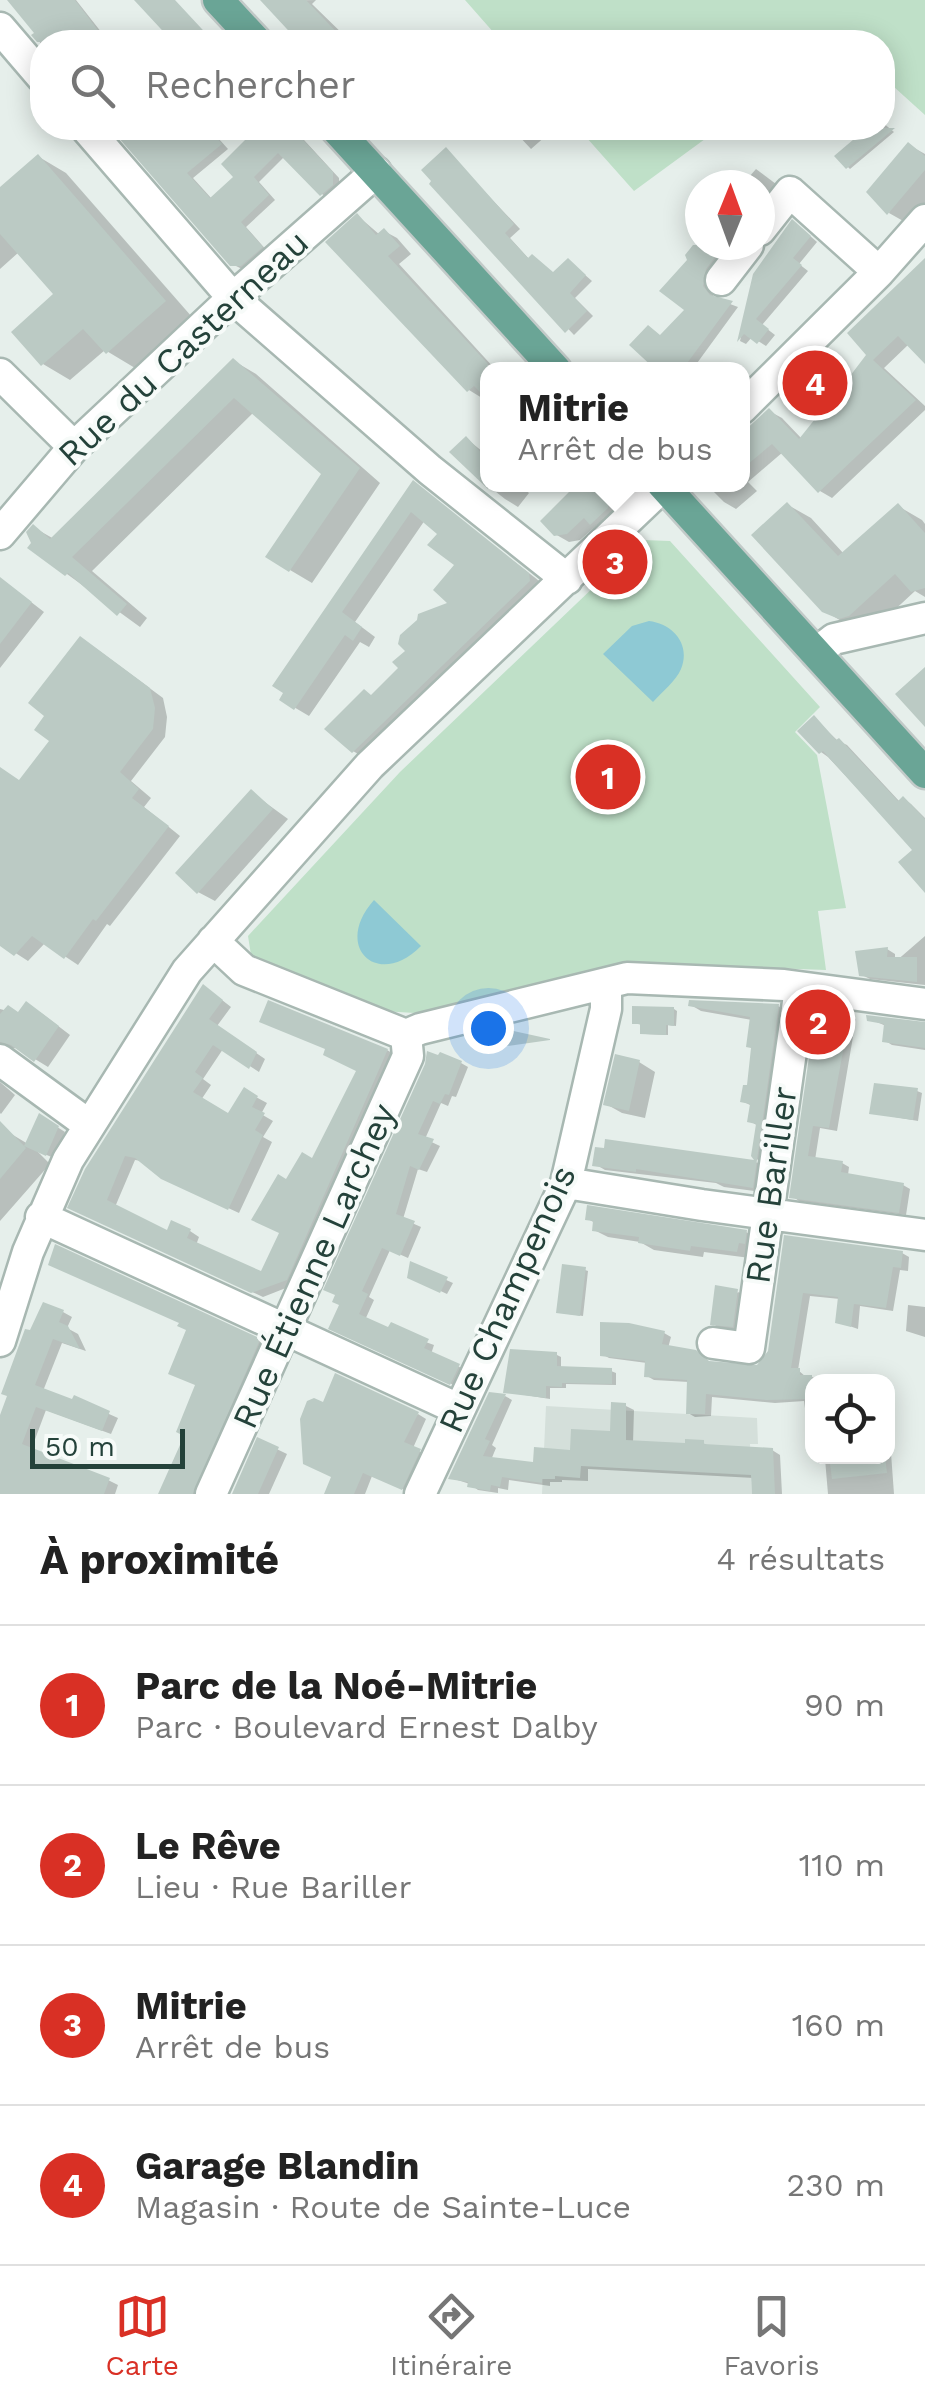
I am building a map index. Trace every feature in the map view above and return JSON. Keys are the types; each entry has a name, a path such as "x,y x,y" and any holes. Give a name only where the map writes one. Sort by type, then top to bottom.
{"main road":[{"path":"218,0 246,30"},
{"path":"346,140 549,362"},
{"path":"670,492 925,773"}],"street":[{"path":"0,28 30,63"},
{"path":"96,140 232,298 430,470 567,579"},
{"name":"Rue du Casterneau","path":"0,534 74,447 232,298 376,172"},
{"path":"775,211 790,192 879,272"},
{"path":"750,400 879,272 925,220"},
{"path":"721,280 736,260"},
{"path":"0,374 74,447"},
{"path":"0,1341 14,1248 41,1217 89,1125 188,971 370,765 657,492"},
{"path":"816,653 834,639 925,618"},
{"path":"213,941 244,970 406,1035 627,978 800,988 925,1004"},
{"name":"Rue Champenois","path":"420,1494 566,1182 606,1009 606,984"},
{"name":"Rue Bariller","path":"713,1343 748,1348 800,988"},
{"name":"Rue Étienne Larchey","path":"211,1494 408,1056 406,1035"},
{"path":"0,1060 89,1125"},
{"path":"566,1182 925,1234"},
{"path":"41,1217 458,1409"}],"shaded area":[{"path":"546,1406 757,1418 758,1444 750,1444 752,1494 542,1494"}],"green space":[{"path":"465,0 925,0 925,115 895,88 895,30 491,30"},
{"path":"589,140 704,140 634,191"},
{"path":"643,540 670,541 820,707 795,732 817,755 846,908 818,911 826,970 629,963 415,1013 382,1011 251,955 248,936 400,772"}],"water":[{"path":"649,621 672,631 684,651 679,673 653,702 603,654 632,626"},
{"path":"374,900 421,946 405,959 376,963 359,947 362,917"}],"building":[{"path":"7,0 75,0 98,30 32,30"},
{"path":"134,0 175,0 203,30 162,30"},
{"path":"260,0 306,0 335,30 288,30"},
{"path":"121,140 218,140 222,144 187,173 210,198 233,177 221,164 245,140 303,140 333,172 333,185 320,196 278,153 254,177 269,195 241,222 263,247 241,266 230,266"},
{"path":"853,140 881,140 846,169 834,156"},
{"path":"908,142 925,156 925,170 887,215 866,192"},
{"path":"446,147 514,224 505,233 528,258 532,254 553,272 568,258 586,275 570,293 587,311 565,333 429,184 431,181 421,170"},
{"path":"38,154 166,301 106,354 83,329 41,366 11,332 53,294 0,234 0,187"},
{"path":"357,213 376,235 384,228 400,246 388,256 486,362 480,362 480,392 474,386 467,392 325,242"},
{"path":"792,219 811,236 793,258 802,265 756,319 769,329 757,344 744,334 737,342 753,274 763,260 775,260 775,243"},
{"path":"925,258 925,364 898,336 873,360 916,400 818,493 772,444 750,462 750,426 769,408 799,439 819,414 799,394 831,364 847,380 866,355 847,333"},
{"path":"687,260 713,260 706,269 703,286 710,295 733,301 688,362 647,362 629,345 648,325 660,335 684,310 659,291"},
{"path":"233,358 360,468 289,572 265,557 321,474 234,398 72,557 127,604 117,616 68,573 65,576 27,548 31,543 26,532 33,524 50,539"},
{"path":"466,436 480,451 480,481 449,452"},
{"path":"413,480 529,573 530,581 352,753 324,729 364,689 371,695 398,668 392,662 405,651 398,644 400,635 417,620 418,614 447,603 433,590 454,565 427,545 437,534 411,512 342,612 362,627 353,641 345,635 294,710 279,700 283,693 272,686"},
{"path":"569,492 610,492 608,508 590,525 584,518 567,534 554,536 540,521"},
{"path":"787,502 838,556 898,503 925,533 925,588 911,592 895,574 849,616 839,619 822,612 751,535"},
{"path":"0,577 32,602 0,644"},
{"path":"80,636 150,688 155,708 153,729 120,772 139,789 132,798 169,826 64,959 32,936 14,956 0,946 0,767 19,780 49,741 34,730 44,716 28,703"},
{"path":"925,667 925,727 895,694"},
{"path":"814,715 898,801 903,796 925,819 925,893 898,862 912,850 823,751 819,754 797,731"},
{"path":"251,789 273,809 197,894 175,873"},
{"path":"888,947 887,957 917,957 917,982 859,976 855,951"},
{"path":"203,984 223,1000 209,1019 257,1052 249,1069 213,1045 195,1072 203,1078 193,1092 228,1113 244,1087 258,1096 252,1107 265,1113 255,1130 263,1135 228,1210 161,1179 135,1158 125,1156 107,1200 167,1230 171,1220 191,1229 187,1238 261,1271 279,1233 251,1220 278,1174 286,1179 302,1152 312,1158 356,1071 323,1055 325,1049 259,1022 268,1000 388,1049 287,1280 251,1293 67,1208 85,1169"},
{"path":"689,1000 779,1004 753,1188 592,1166 595,1147 604,1148 605,1139 754,1160 751,1156 756,1124 747,1122 750,1104 740,1102 743,1085 747,1085 750,1017 688,1006"},
{"path":"26,1001 59,1026 34,1062 0,1042 0,1014 8,1005 18,1012"},
{"path":"632,1006 674,1007 674,1026 666,1025 666,1035 640,1034 640,1024 632,1024"},
{"path":"816,1008 850,1013 829,1128 813,1126 808,1156 843,1161 841,1172 904,1183 899,1213 789,1198"},
{"path":"866,1015 925,1022 925,1048 882,1042 884,1024 867,1021"},
{"path":"509,1030 550,1040 500,1047 497,1032"},
{"path":"427,1051 462,1061 449,1095 445,1094 440,1104 433,1101 418,1134 434,1139 419,1170 410,1166 396,1214 415,1221 400,1256 382,1248 362,1291 368,1294 359,1314 388,1327 391,1322 429,1339 424,1348 460,1364 450,1385 328,1329 339,1305 332,1302 335,1295 323,1290 425,1064"},
{"path":"615,1054 640,1060 629,1111 603,1105"},
{"path":"874,1083 918,1088 913,1120 869,1114"},
{"path":"39,1113 59,1126 46,1156 24,1146"},
{"path":"0,1121 26,1148 0,1179"},
{"path":"587,1205 747,1230 745,1244 739,1243 737,1252 691,1246 690,1251 638,1243 639,1237 592,1231 593,1221 585,1220"},
{"path":"784,1235 903,1251 901,1268 893,1267 886,1308 854,1304 851,1327 835,1323 838,1297 803,1293 791,1368 800,1368 800,1375 805,1375 805,1399 706,1394 705,1414 686,1414 687,1380 644,1377 645,1361 600,1356 600,1322 665,1331 662,1344 696,1350 709,1361 757,1365 768,1351"},
{"path":"55,1244 257,1337 259,1342 193,1494 158,1494 184,1436 176,1432 195,1385 168,1374 186,1330 177,1326 179,1323 48,1265"},
{"path":"410,1261 448,1277 440,1293 407,1278"},
{"path":"562,1264 586,1267 580,1316 556,1313"},
{"path":"715,1285 738,1289 733,1327 710,1325"},
{"path":"43,1302 64,1310 59,1322 68,1326 80,1349 53,1339 35,1385 72,1399 74,1395 110,1411 102,1431 36,1407 22,1444 110,1478 104,1494 0,1494 0,1415 7,1396 1,1394 25,1329 30,1330"},
{"path":"510,1349 557,1352 557,1366 612,1368 612,1384 546,1386 546,1398 503,1393"},
{"path":"335,1373 419,1412 404,1442 421,1449 402,1490 363,1473 354,1494 324,1494 331,1477 303,1464 300,1419 307,1401 314,1398 323,1402"},
{"path":"489,1392 506,1394 485,1439 490,1441 483,1456 533,1462 534,1447 570,1450 571,1429 610,1431 611,1402 626,1403 626,1440 704,1440 704,1444 773,1448 775,1494 752,1494 751,1475 581,1466 580,1478 555,1476 542,1479 542,1483 502,1477 500,1487 491,1485 490,1491 467,1487 468,1482 448,1479"},
{"path":"257,1437 279,1447 258,1494 232,1494"},
{"path":"830,1464 886,1464 887,1473 832,1479"}],"place":[{"name":"Garage Blandin","path":"815,383"},
{"name":"Mitrie","path":"615,562"},
{"name":"Parc de la Noé-Mitrie","path":"608,777"},
{"name":"Le Rêve","path":"818,1022"}]}
